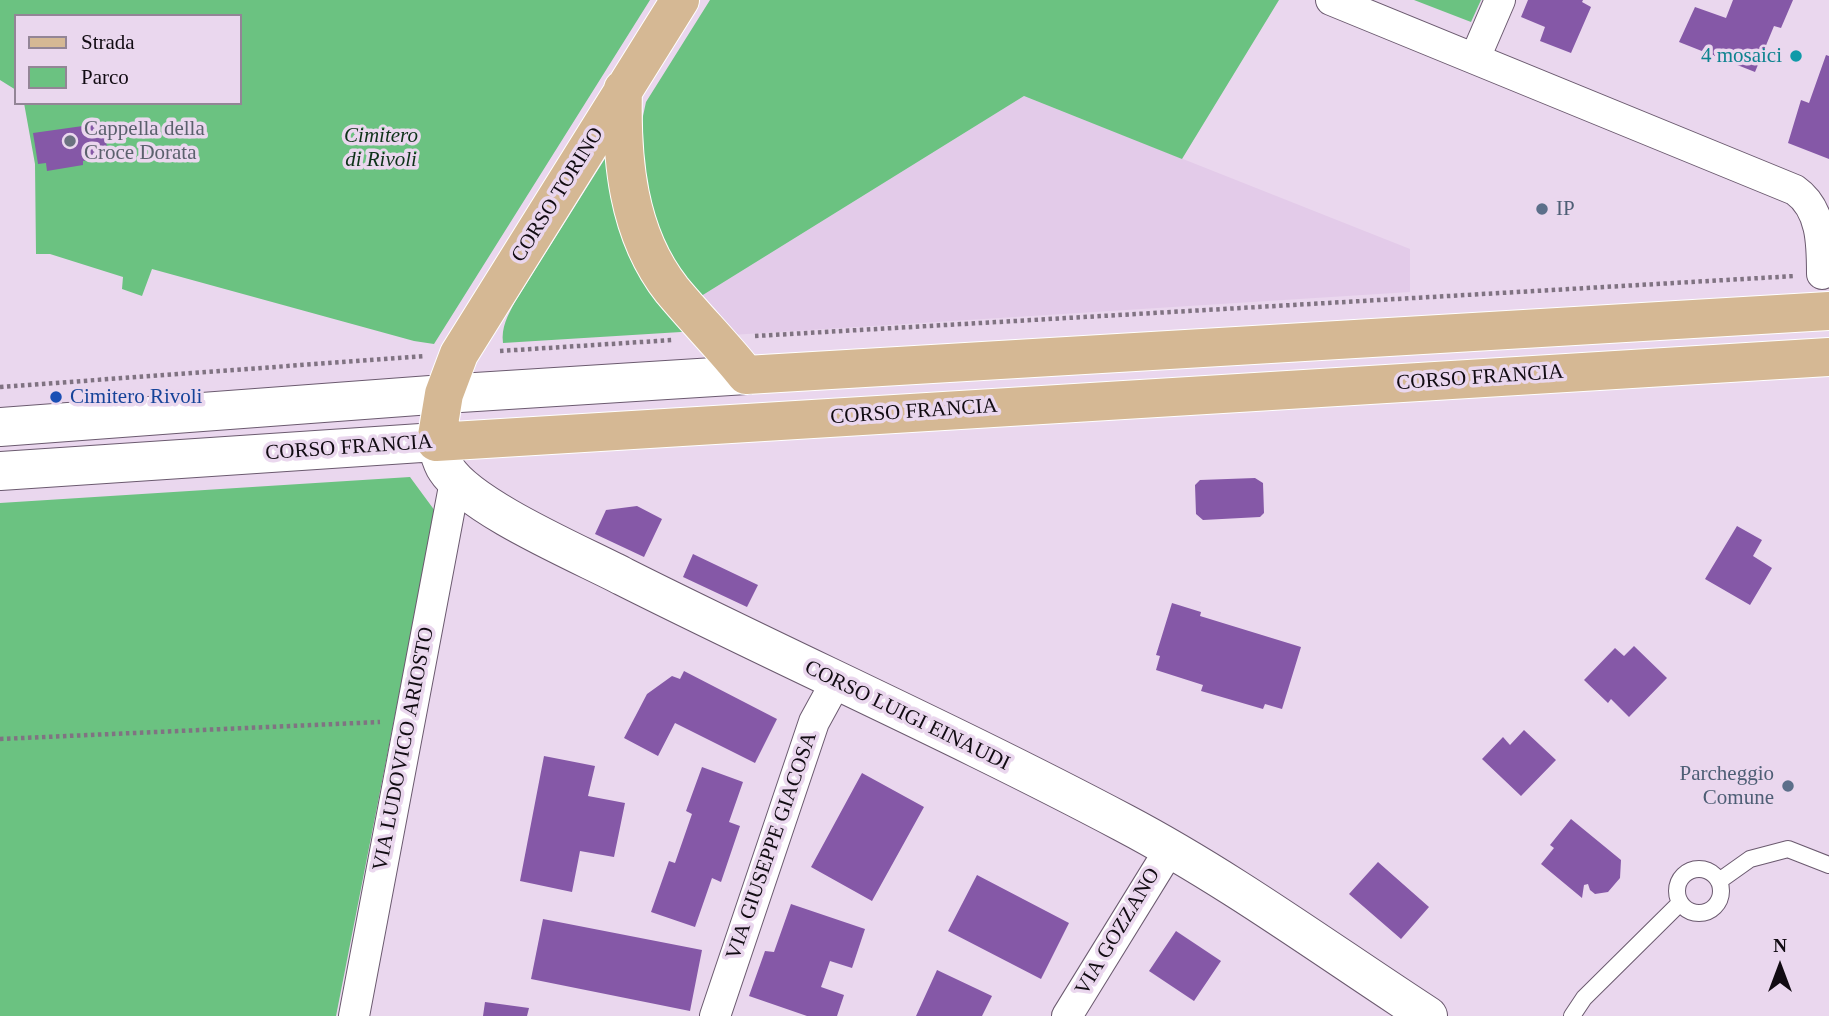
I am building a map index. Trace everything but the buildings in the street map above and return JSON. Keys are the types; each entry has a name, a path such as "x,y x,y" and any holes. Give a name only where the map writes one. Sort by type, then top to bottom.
{"main road":[{"name":"CORSO TORINO","path":"444,394 459,354 680,0"},
{"path":"623,89 623,148 627,182 636,219 650,253 671,288 747,375"},
{"path":"0,427 747,375 1826,292"},
{"name":"CORSO FRANCIA","path":"0,471 1829,356"},
{"path":"436,442 444,394"},
{"name":"CORSO LUIGI EINAUDI","path":"436,442 444,467 455,481 494,509 741,636 837,680 1124,823 1170,849 1428,1016"}],"street":[{"path":"1331,0 1795,190 1806,197 1818,223 1826,292"},
{"path":"1475,58 1500,0"},
{"name":"VIA LUDOVICO ARIOSTO","path":"354,1016 455,481"},
{"name":"VIA GIUSEPPE GIACOSA","path":"715,1016 814,722 837,680"},
{"name":"VIA GOZZANO","path":"1067,1016 1170,849"}],"lane":[{"path":"1719,881 1750,859 1788,849 1829,865"},
{"path":"1701,869 1715,875 1719,881 1721,896 1714,909 1693,913 1680,903 1676,887 1685,873 1701,869"},
{"path":"1572,1016 1584,998 1680,903"}],"path":[{"path":"0,387 716,337 1826,292"},
{"path":"0,739 410,720"}],"shaded area":[{"path":"1024,96 1410,249 1410,292 731,335 698,298"}],"green space":[{"name":"Cimitero di Rivoli","path":"0,0 650,0 434,344 414,341 152,269 142,296 122,289 123,277 50,254 36,254 35,164 24,105 242,105 242,14 14,14 14,89 0,80"},
{"path":"710,0 1279,0 1182,159 1024,96 698,298 673,263 647,199 640,130 646,102"},
{"path":"1414,0 1481,0 1471,22"},
{"path":"616,141 697,331 503,343 504,326 515,302"},
{"path":"410,477 435,511 336,1016 0,1016 0,503"}],"place":[{"name":"4 mosaici","path":"1796,56"},
{"name":"Cappella della Croce Dorata","path":"70,141"},
{"name":"IP","path":"1542,209"},
{"name":"Cimitero Rivoli","path":"56,397"},
{"name":"Parcheggio Comune","path":"1788,786"}]}
